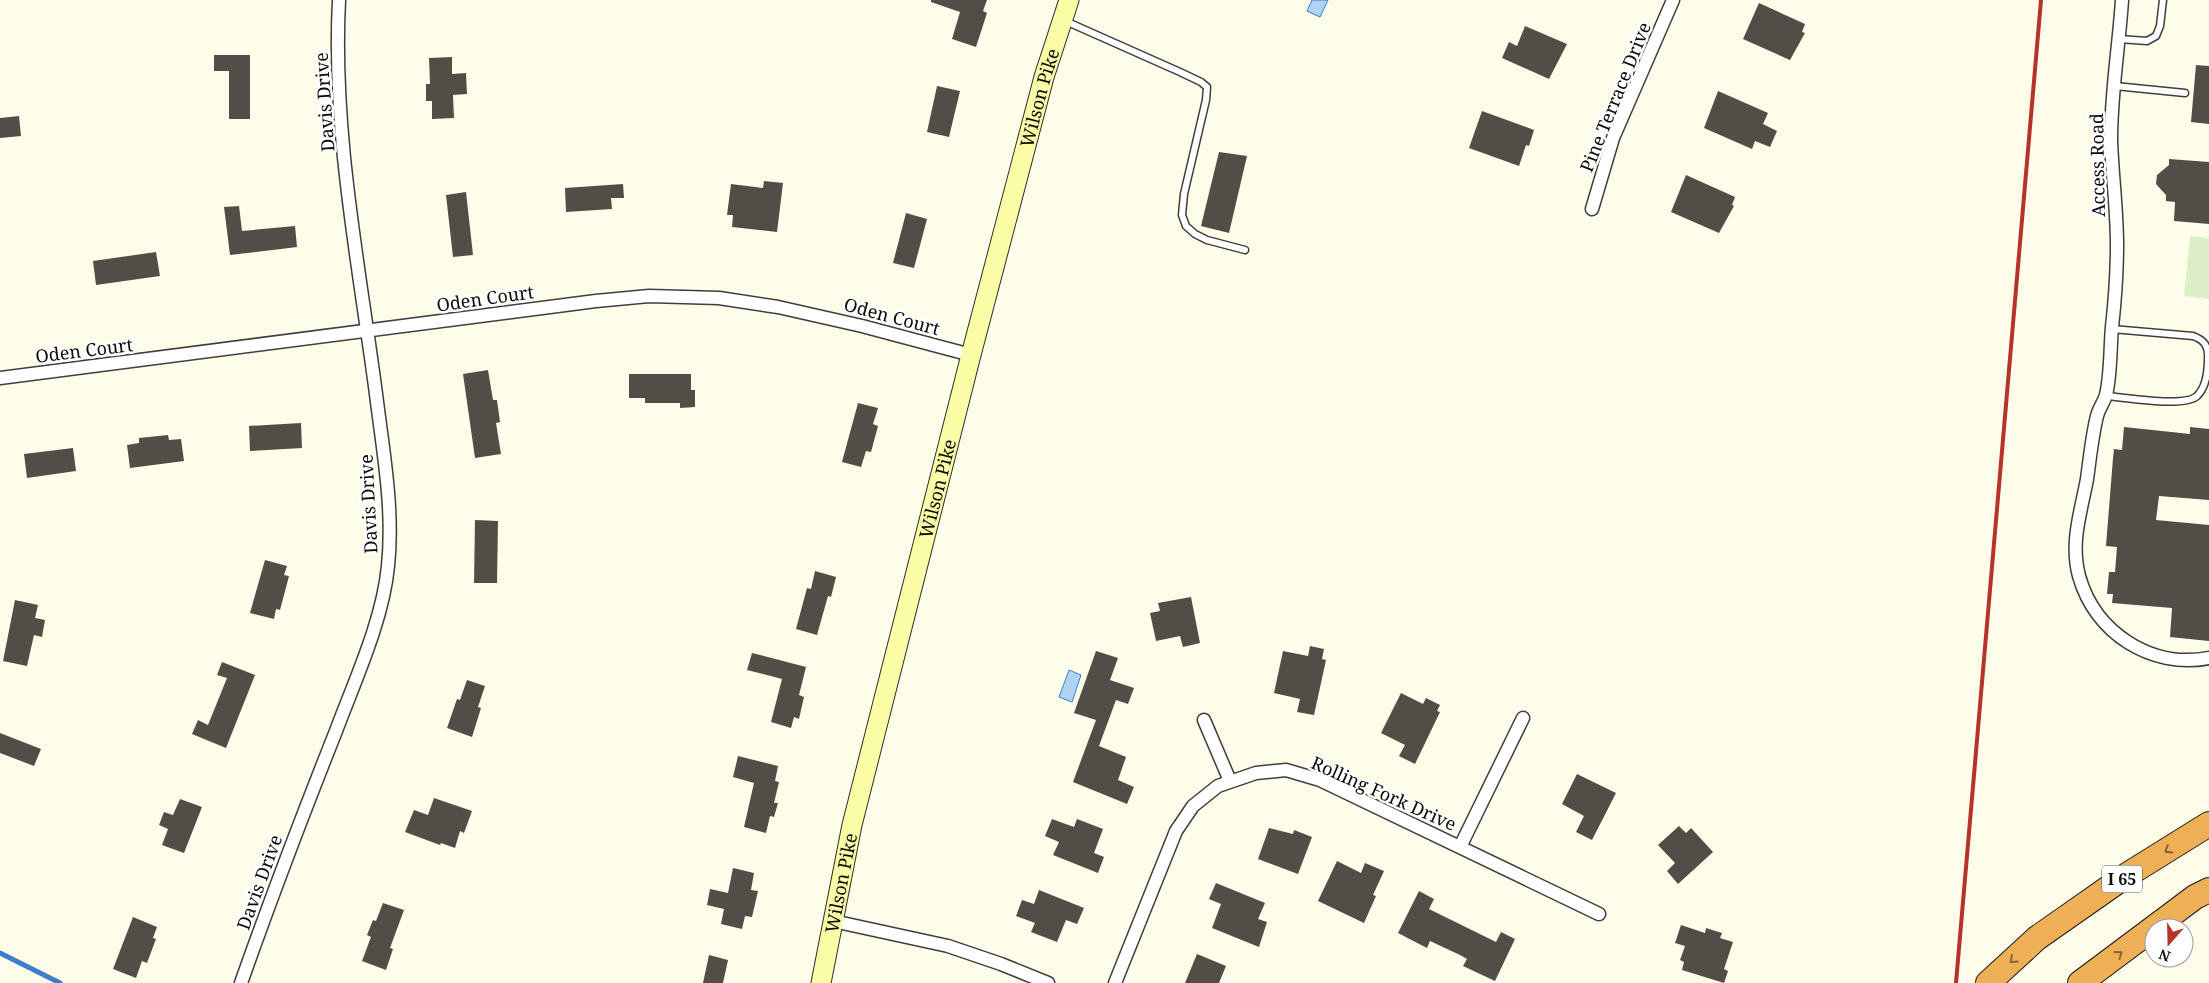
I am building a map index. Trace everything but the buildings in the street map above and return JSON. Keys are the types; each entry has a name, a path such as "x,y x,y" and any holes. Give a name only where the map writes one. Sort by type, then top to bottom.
{"highway":[{"name":"I 65","path":"1988,983 2037,938 2127,875 2209,824"},
{"path":"2080,983 2195,897 2209,890"}],"main road":[{"name":"Wilson Pike","path":"821,983 852,825 971,355 1044,77 1069,0"}],"street":[{"name":"Davis Drive","path":"242,983 271,898 375,628 388,569 388,492 342,131 338,84 337,34 339,0"},
{"name":"Pine Terrace Drive","path":"1592,209 1613,138 1673,0"},
{"name":"Access Road","path":"2122,0 2111,137 2117,243 2112,329 2106,396 2097,417 2075,536 2076,558 2082,583 2104,622 2118,636 2134,647 2174,660 2186,661 2209,658"},
{"name":"Oden Court","path":"0,378 368,332 596,301 649,296 719,298 778,307 862,326 971,355"},
{"path":"1460,847 1524,718"},
{"path":"1204,720 1230,781"},
{"name":"Rolling Fork Drive","path":"1115,983 1178,826 1188,811 1210,791 1230,781 1270,771 1286,770 1320,780 1599,914"},
{"path":"833,921 948,946 1001,964 1048,983"}],"lane":[{"path":"2119,39 2146,41 2156,36 2160,26 2163,0"},
{"path":"1062,20 1202,82 1207,87 1206,100 1184,194 1182,215 1186,226 1195,234 1206,240 1245,250"},
{"path":"2115,86 2185,94"},
{"path":"2106,396 2177,401 2190,400 2202,390 2208,362 2206,345 2202,340 2193,336 2112,329"}],"green space":[{"path":"2190,236 2209,238 2209,299 2184,296"}],"water":[{"path":"1312,0 1328,0 1320,17 1307,11"},
{"path":"1069,670 1081,675 1072,702 1059,697"}],"waterway":[{"path":"0,953 60,983"}],"railway":[{"path":"1956,983 2041,0"}]}
